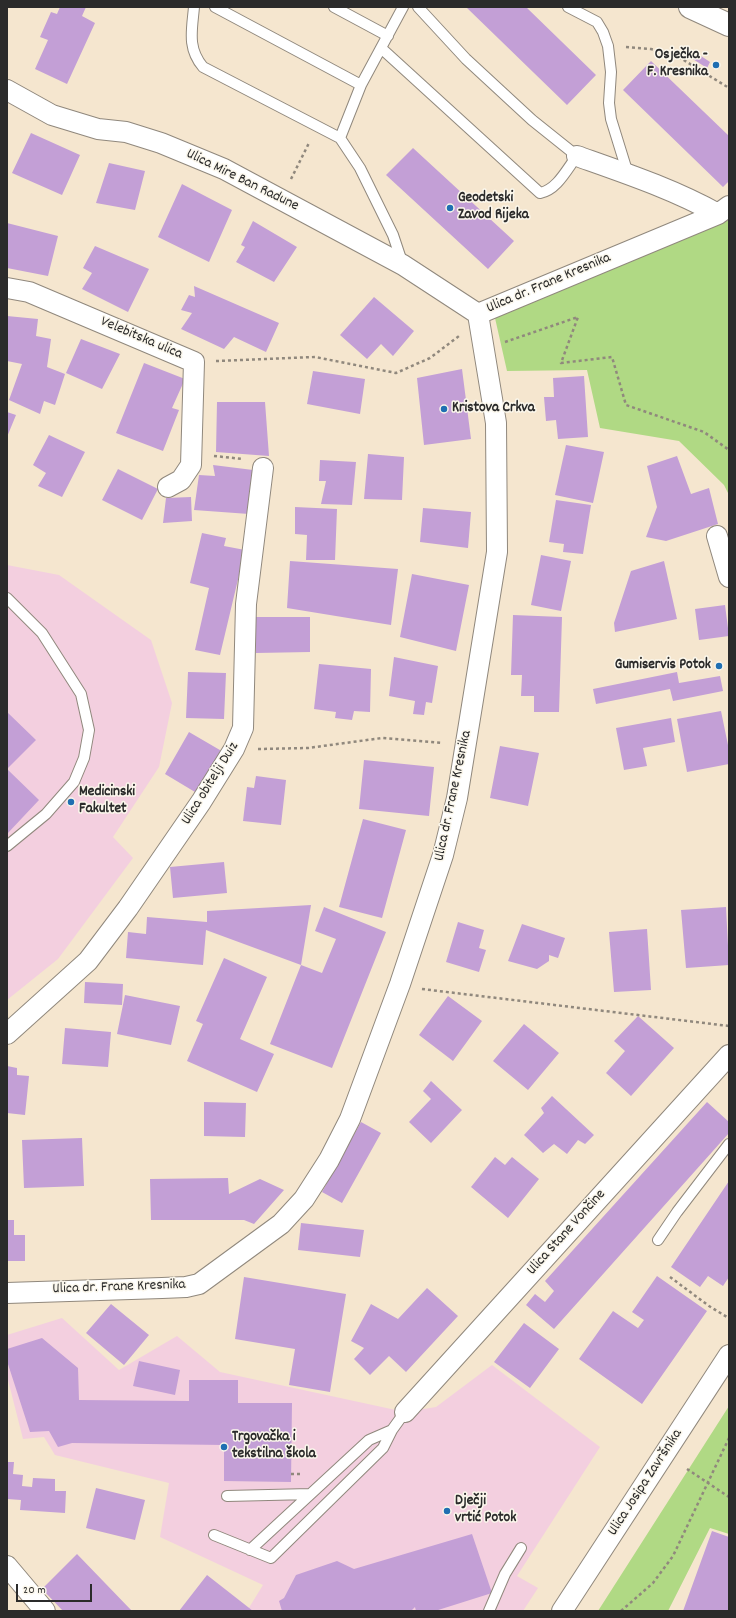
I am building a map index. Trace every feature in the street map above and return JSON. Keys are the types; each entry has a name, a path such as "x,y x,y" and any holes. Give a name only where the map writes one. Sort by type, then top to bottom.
{"main road":[{"path":"690,7 729,25"}],"street":[{"name":"Ulica Mire Ban Radune","path":"7,90 52,115 98,129 126,132 140,136 224,169 403,265 478,314"},
{"path":"577,156 628,174 692,200 724,210"},
{"name":"Ulica dr. Frane Kresnika","path":"7,1292 162,1288 199,1284 281,1224 304,1199 329,1160 350,1119 400,984 443,855 457,798 496,560 496,423 478,314 724,210"},
{"name":"Velebitska ulica","path":"7,288 29,292 194,362 191,465 181,480 168,487"},
{"name":"Ulica obitelji Duiz","path":"7,1034 88,960 128,908 201,802 235,746 243,728 246,604 255,464"},
{"path":"717,536 729,577"},
{"name":"Ulica Stane Vončine","path":"405,1412 729,1054"},
{"name":"Ulica Josipa Završnika","path":"562,1611 729,1355"},
{"path":"7,1566 44,1611"}],"lane":[{"path":"194,7 191,46 195,58 203,67 340,138 367,181 393,235 403,265"},
{"path":"215,7 361,85"},
{"path":"334,7 388,36"},
{"path":"340,138 361,85 403,7"},
{"path":"381,48 540,193 548,192 560,179 577,156 532,120 466,59 418,7"},
{"path":"568,7 597,22 603,32 608,46 611,72 609,103 611,119 628,174"},
{"path":"7,598 42,633 80,694 89,730 84,758 74,782 46,814 7,846"},
{"path":"658,1240 677,1212 729,1144"},
{"path":"214,1536 271,1558 383,1448 392,1430 405,1412"},
{"path":"250,1550 369,1440 392,1430"},
{"path":"227,1496 310,1494"},
{"path":"489,1611 505,1574 521,1548"}],"path":[{"path":"608,46 651,49 674,54 729,88"},
{"path":"291,178 306,150"},
{"path":"497,344 578,317 561,363 612,357 626,405 704,432 729,450"},
{"path":"194,362 315,357 396,373 430,358 460,335"},
{"path":"210,456 255,464"},
{"path":"254,749 308,748 382,738 447,743"},
{"path":"415,988 729,1026"},
{"path":"670,1277 727,1318"},
{"path":"621,1611 653,1583 673,1556 729,1438"},
{"path":"687,1469 729,1497"}],"shaded area":[{"name":"Medicinski Fakultet","path":"7,565 59,575 151,640 172,703 159,767 113,837 133,858 58,959 7,1000"},
{"path":"62,1318 119,1370 177,1336 220,1372 405,1412 436,1407 492,1365 600,1447 517,1576 538,1588 523,1611 247,1611 263,1585 160,1537 169,1483 55,1455 44,1437 23,1439 7,1376 7,1335"}],"green space":[{"path":"729,220 729,495 724,485 679,441 600,428 587,370 507,371 495,318"},
{"path":"729,1406 729,1534 710,1528 668,1611 598,1611"}],"building":[{"path":"60,7 86,7 82,16 95,23 67,84 35,69 48,40 40,37 51,12 57,14"},
{"path":"466,7 526,7 596,75 567,105"},
{"path":"692,50 710,62 707,68 688,56"},
{"path":"651,61 729,136 729,181 723,187 623,90"},
{"path":"31,133 80,155 62,195 12,173"},
{"name":"Geodetski Zavod Rijeka","path":"413,148 514,241 488,269 386,175"},
{"path":"109,163 145,171 135,210 96,203"},
{"path":"182,184 232,210 209,262 158,237"},
{"path":"253,221 297,247 274,282 236,262 245,247 241,245"},
{"path":"7,223 58,236 48,276 7,268"},
{"path":"95,246 149,269 128,312 82,289 92,273 83,268"},
{"path":"194,286 279,323 266,352 234,337 224,349 181,329 192,313 181,310 189,295 195,297"},
{"path":"374,297 414,331 393,356 381,344 367,359 340,335"},
{"path":"7,316 38,319 36,336 51,339 47,367 65,374 55,405 44,401 40,414 9,400 22,364 7,361"},
{"path":"81,339 120,354 102,389 66,373"},
{"path":"144,363 185,379 172,408 179,410 163,451 116,433"},
{"name":"Kristova Crkva","path":"462,369 471,439 424,445 417,378"},
{"path":"313,371 365,379 360,414 307,404"},
{"path":"584,376 588,437 558,439 556,420 546,421 544,397 554,397 553,378"},
{"path":"217,402 265,402 269,456 216,452"},
{"path":"7,412 16,415 7,437"},
{"path":"49,435 85,452 62,497 38,486 46,473 33,465"},
{"path":"566,445 604,452 593,503 555,495"},
{"path":"368,454 404,457 402,500 364,499"},
{"path":"677,456 691,494 709,488 718,524 666,541 646,537 657,507 647,466"},
{"path":"320,460 356,462 352,505 321,504 326,481 319,481"},
{"path":"213,465 253,470 249,514 194,510 199,475 215,476"},
{"path":"118,469 158,489 142,520 102,500"},
{"path":"191,497 192,521 163,523 166,498"},
{"path":"556,500 591,505 583,554 563,552 564,544 549,542"},
{"path":"295,507 337,509 335,560 306,560 307,535 295,534"},
{"path":"423,508 471,512 468,548 420,542"},
{"path":"202,533 226,538 224,546 245,550 220,655 195,650 209,588 190,583"},
{"path":"541,555 571,561 561,611 531,605"},
{"path":"290,561 398,569 391,625 287,608"},
{"path":"664,561 677,619 615,632 614,623 631,571"},
{"path":"412,574 469,585 456,651 400,637"},
{"path":"725,605 729,636 699,640 695,609"},
{"path":"513,615 562,617 559,712 534,712 534,696 521,696 522,675 511,675"},
{"path":"256,617 310,617 310,652 256,653"},
{"path":"394,657 438,666 432,703 426,702 424,715 413,714 415,701 389,696"},
{"path":"319,664 371,669 370,712 354,711 352,720 335,718 336,712 314,709"},
{"path":"188,672 226,673 224,719 186,718"},
{"path":"677,672 679,683 720,676 723,691 673,701 670,689 596,704 593,689"},
{"path":"721,711 729,750 729,764 687,772 677,719"},
{"path":"7,712 36,740 7,769"},
{"path":"671,718 675,742 643,748 647,766 624,770 616,728"},
{"path":"189,732 225,753 200,795 165,774"},
{"path":"500,746 539,753 528,806 490,798"},
{"path":"364,760 434,767 429,816 359,809"},
{"path":"7,769 39,800 7,834"},
{"path":"256,776 286,780 281,825 243,821 247,787 254,788"},
{"path":"363,819 406,830 382,918 339,907"},
{"path":"224,862 227,893 173,898 170,867"},
{"path":"311,905 301,965 206,930 203,965 126,958 128,932 146,934 147,917 207,922 207,911"},
{"path":"324,907 386,932 332,1068 270,1044 301,965 322,973 336,939 315,931"},
{"path":"726,907 729,965 686,968 681,910"},
{"path":"458,922 484,930 479,948 486,950 479,972 446,962"},
{"path":"522,924 565,938 558,958 549,955 549,961 537,969 508,961"},
{"path":"647,929 651,990 614,992 609,932"},
{"path":"224,958 267,977 240,1039 274,1054 257,1092 187,1061 203,1024 196,1021"},
{"path":"85,982 123,984 122,1005 84,1003"},
{"path":"125,995 180,1006 171,1045 117,1034"},
{"path":"448,996 482,1021 453,1061 419,1035"},
{"path":"638,1016 674,1048 631,1096 606,1073 625,1051 614,1041"},
{"path":"524,1024 559,1053 528,1090 493,1061"},
{"path":"65,1028 111,1032 108,1067 62,1064"},
{"path":"7,1066 17,1068 17,1075 29,1076 25,1115 7,1113"},
{"path":"431,1081 462,1110 431,1143 409,1122 431,1099 423,1091"},
{"path":"552,1096 594,1135 585,1144 578,1140 567,1154 554,1144 543,1153 524,1135 544,1113 541,1108"},
{"path":"204,1102 246,1103 245,1137 204,1136"},
{"path":"707,1102 729,1122 729,1133 554,1329 526,1305 535,1294 545,1302 554,1291 545,1281"},
{"path":"361,1122 381,1133 342,1203 322,1192"},
{"path":"82,1138 84,1186 24,1188 22,1140"},
{"path":"495,1157 505,1165 512,1157 539,1179 508,1218 471,1187"},
{"path":"228,1178 229,1194 260,1179 284,1190 254,1224 244,1220 151,1220 150,1179"},
{"path":"729,1181 729,1277 723,1286 708,1276 700,1287 671,1267"},
{"path":"7,1220 14,1220 14,1235 25,1235 25,1261 7,1261"},
{"path":"301,1223 364,1230 360,1257 298,1250"},
{"path":"657,1276 707,1311 642,1404 579,1359 613,1311 638,1328 644,1320 632,1312"},
{"path":"244,1277 346,1294 330,1392 289,1385 295,1349 235,1339"},
{"path":"427,1288 458,1316 406,1372 389,1356 370,1375 354,1359 364,1348 351,1341 371,1304 398,1319"},
{"path":"111,1304 149,1335 124,1365 86,1333"},
{"path":"524,1323 559,1349 530,1388 494,1362"},
{"path":"42,1338 78,1368 79,1400 189,1401 189,1380 238,1380 238,1403 292,1403 291,1482 224,1481 224,1445 72,1443 58,1447 49,1431 30,1432 7,1361 7,1349"},
{"path":"139,1361 180,1370 175,1395 133,1386"},
{"path":"7,1462 14,1462 13,1474 23,1475 22,1486 32,1487 33,1478 55,1479 55,1491 66,1491 65,1513 20,1510 21,1500 7,1499"},
{"path":"96,1488 145,1500 135,1540 86,1528"},
{"path":"712,1531 729,1537 729,1611 683,1611"},
{"path":"472,1534 492,1593 435,1611 416,1611 415,1607 411,1611 282,1611 279,1601 284,1598 296,1575 337,1561 354,1569"},
{"path":"77,1554 132,1611 63,1611 42,1589"},
{"path":"207,1575 253,1611 179,1611"}],"place":[{"name":"Osječka - F. Kresnika","path":"716,65"},
{"name":"Geodetski Zavod Rijeka","path":"450,208"},
{"name":"Kristova Crkva","path":"444,409"},
{"name":"Gumiservis Potok","path":"719,666"},
{"name":"Medicinski Fakultet","path":"71,802"},
{"name":"Trgovačka i tekstilna škola","path":"224,1447"},
{"name":"Dječji vrtić Potok","path":"447,1511"}]}
